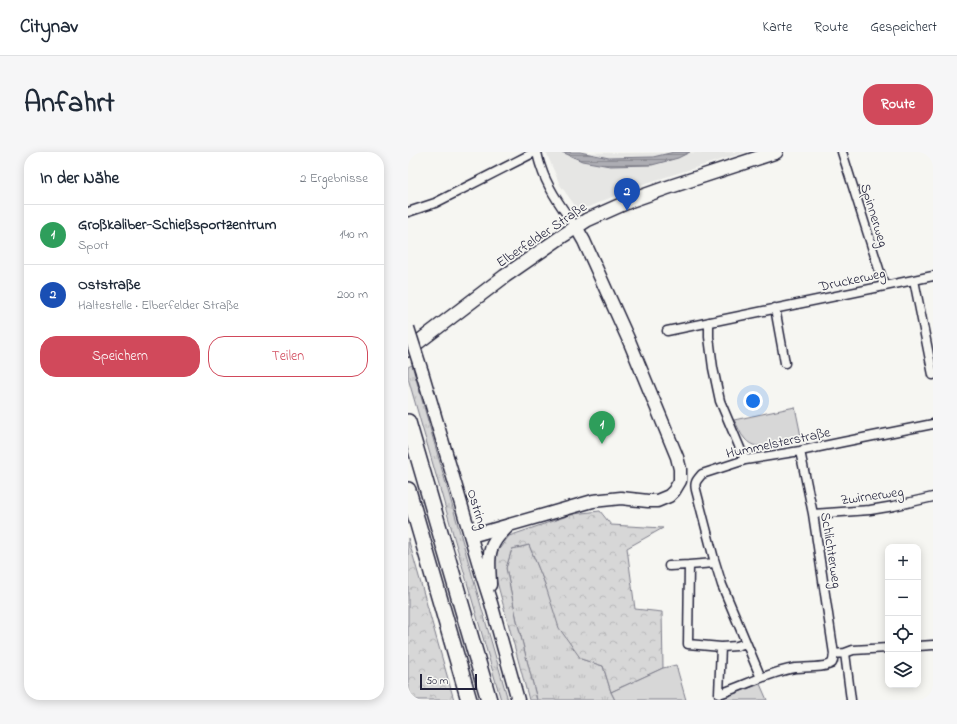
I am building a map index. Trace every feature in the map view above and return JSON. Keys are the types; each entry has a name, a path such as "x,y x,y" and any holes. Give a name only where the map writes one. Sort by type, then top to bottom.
{"highway":[{"path":"408,422 489,700"},
{"path":"408,490 469,700"}],"main road":[{"name":"Elberfelder Straße","path":"408,350 505,276 576,227 592,218 632,200 776,152"},
{"path":"471,536 593,501 621,498 657,501 669,496 680,481 680,469 656,405 584,241 576,227"},
{"name":"Ostring","path":"408,328 491,603 518,700"},
{"path":"491,603 488,565 490,554 494,541 509,525"}],"street":[{"path":"408,212 435,203 536,152 545,177 562,207 576,227"},
{"name":"Spinnerweg","path":"842,152 884,285"},
{"name":"Druckerweg","path":"667,331 933,276"},
{"path":"914,280 933,375"},
{"path":"775,308 785,363"},
{"path":"709,322 709,337 713,368 720,401 745,460"},
{"name":"Hummelsterstraße","path":"761,678 722,585 695,484 697,479 702,474 745,460 800,452 933,424"},
{"name":"Schlichterweg","path":"800,452 813,514 834,654"},
{"name":"Zwirnerweg","path":"813,514 870,510 901,505 933,497"},
{"path":"669,566 715,563"},
{"path":"689,565 688,644 721,647 746,644"},
{"path":"921,646 933,645"},
{"path":"721,647 719,694 788,669 830,664 833,661 834,654 845,653 853,650 885,648"},
{"path":"845,653 851,700"}],"shaded area":[{"path":"546,152 746,152 640,185 579,211 560,185"},
{"path":"562,152 580,152 609,158 653,157 674,152 690,152 678,158 652,165 610,166 582,161"}],"green space":[{"path":"412,365 508,700 501,700 408,378 408,367"},
{"path":"795,407 802,441 788,444 764,447 750,444 743,437 734,420"},
{"path":"600,511 611,525 663,528 627,548 635,609 662,612 663,668 611,692 603,666 581,659 559,628 545,584 529,545 512,549 506,568 517,621 537,700 529,700 494,571 497,552 509,536 573,514"},
{"path":"408,538 454,700 408,700"},
{"path":"529,545 545,584 581,659 603,666 615,700 537,700 517,621 506,568 512,549"},
{"path":"676,665 686,700 615,700 611,692 663,668"},
{"path":"760,684 767,700 716,700"}],"place":[{"name":"Oststraße","path":"627,211"},
{"name":"Großkaliber-Schießsportzentrum","path":"602,444"}]}
